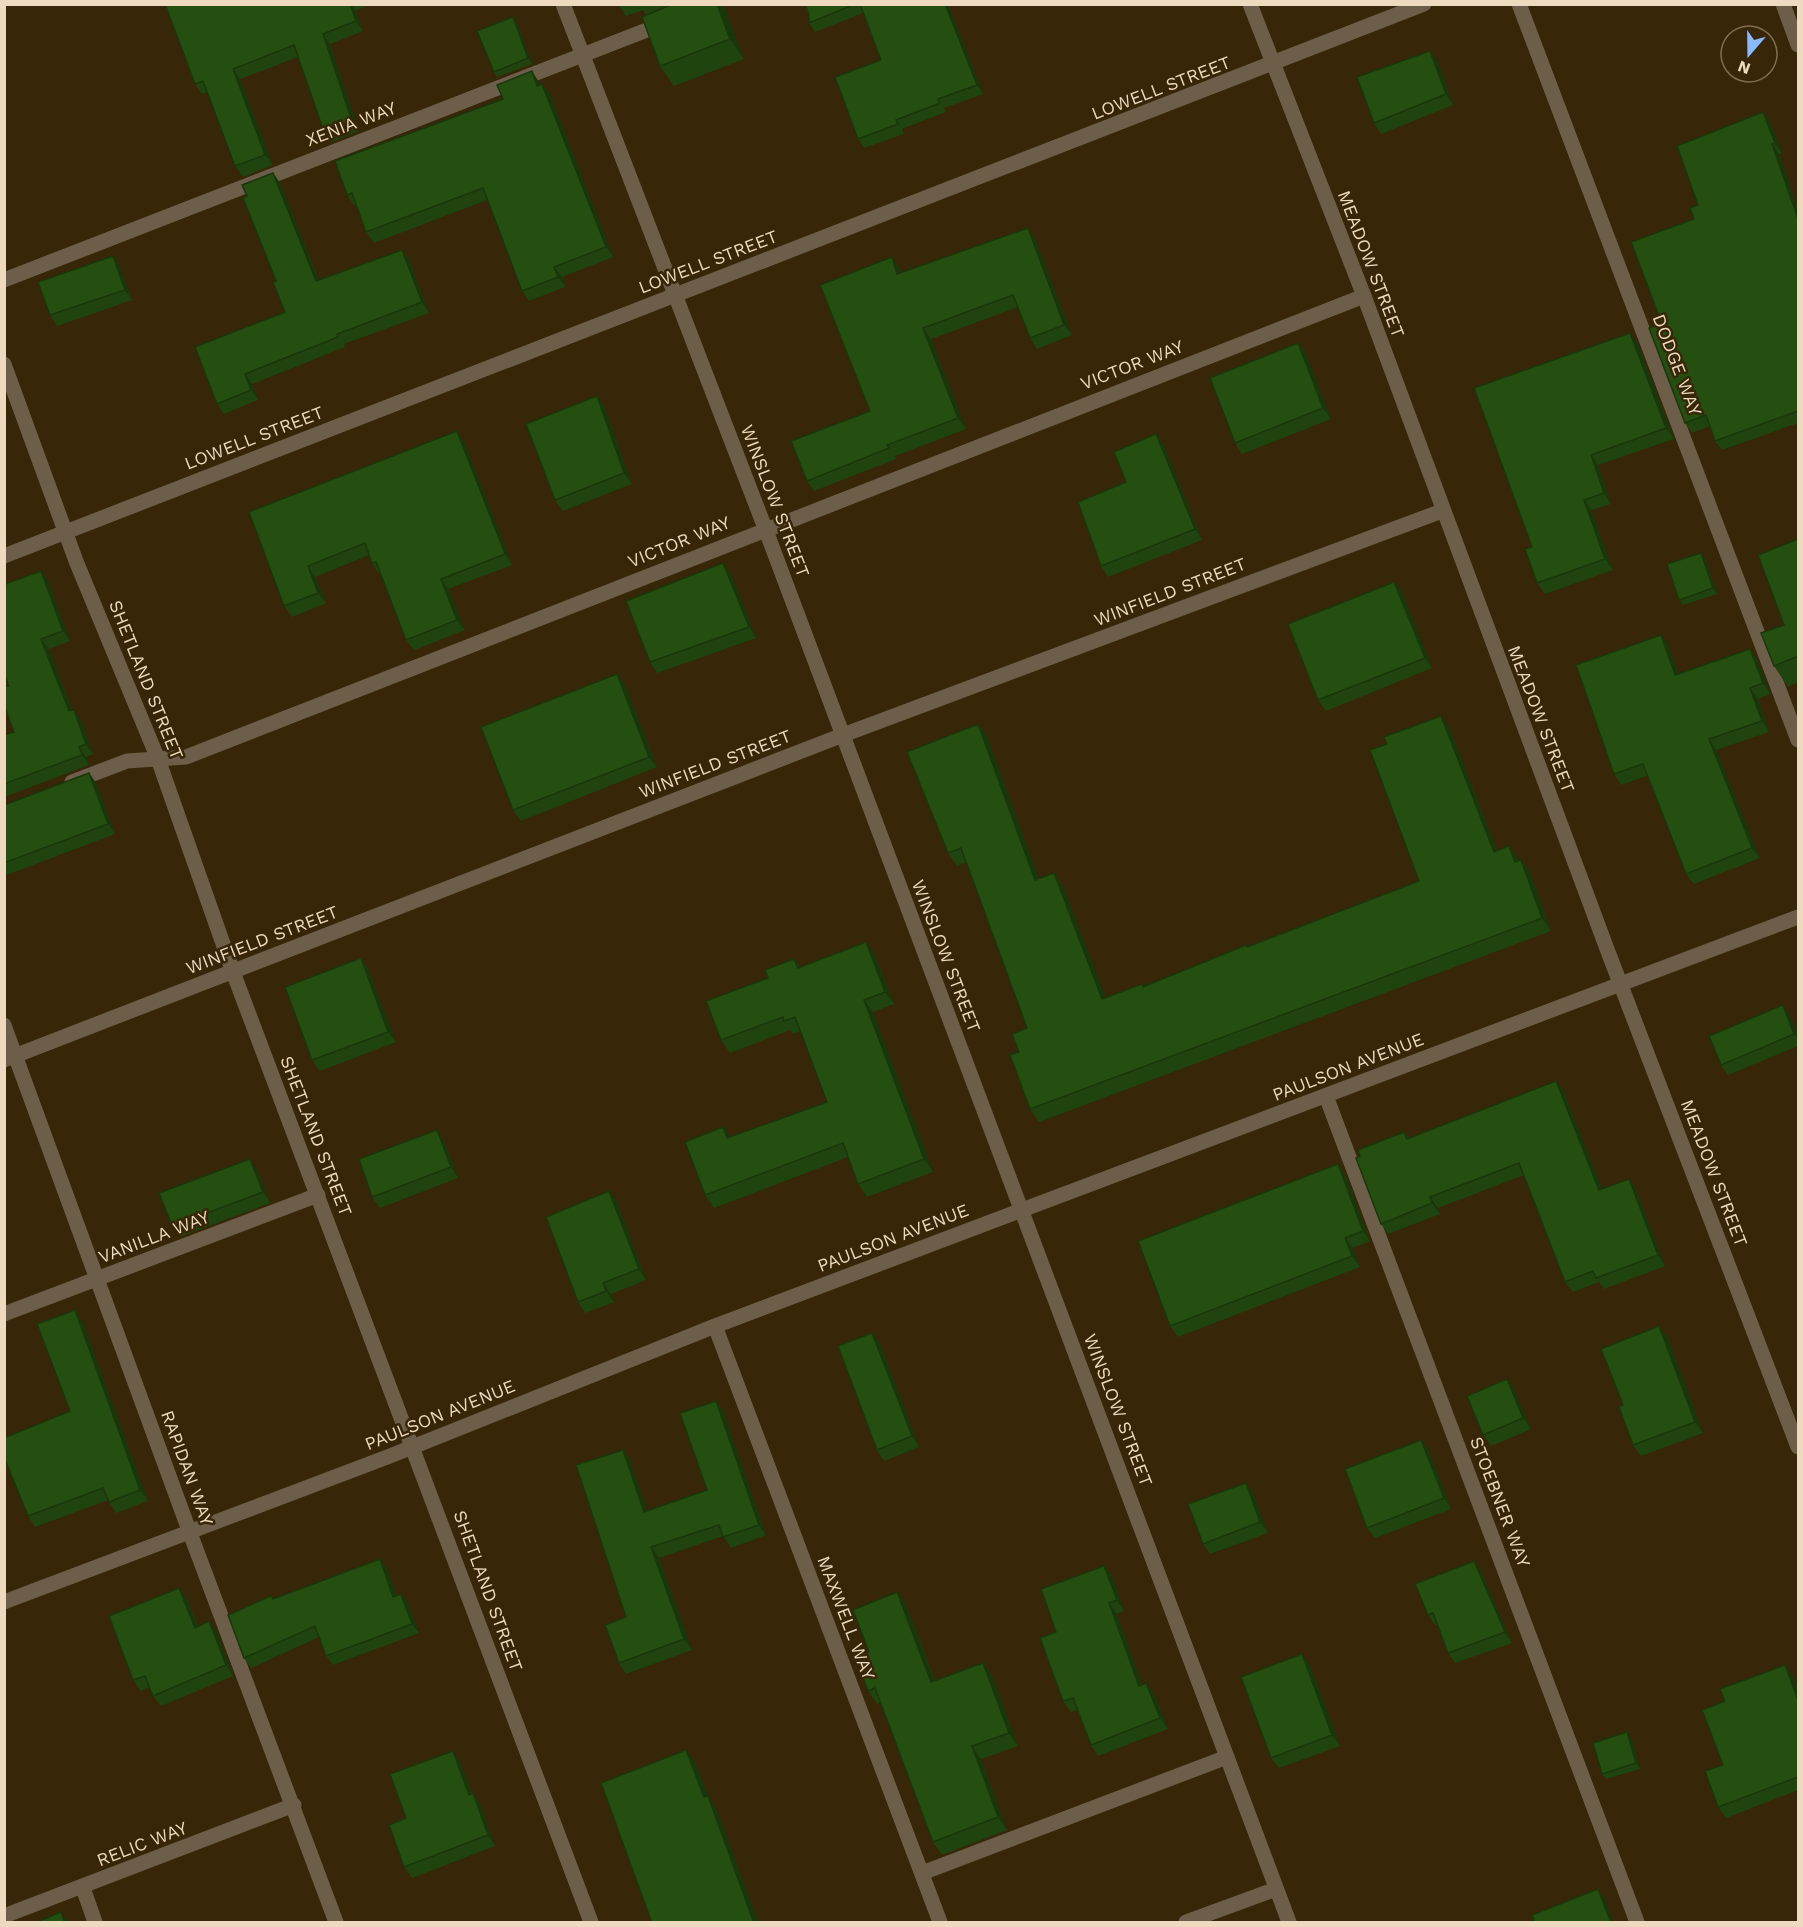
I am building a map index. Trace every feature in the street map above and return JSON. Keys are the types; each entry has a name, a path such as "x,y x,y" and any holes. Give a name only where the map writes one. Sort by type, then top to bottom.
{"street":[{"name":"WINSLOW STREET","path":"563,4 581,56 765,528 1289,1923"},
{"name":"MEADOW STREET","path":"1250,4 1272,66 1364,296 1442,511 1798,1447"},
{"name":"LOWELL STREET","path":"4,556 1272,66 1424,4"},
{"name":"DODGE WAY","path":"1519,4 1798,740"},
{"path":"1783,4 1798,45"},
{"name":"XENIA WAY","path":"4,280 681,17"},
{"name":"VICTOR WAY","path":"60,787 127,761 186,757 765,528 1364,296"},
{"name":"SHETLAND STREET","path":"4,364 65,532 158,759 233,972 414,1446 591,1923"},
{"name":"WINFIELD STREET","path":"10,1058 843,735 1442,511"},
{"name":"PAULSON AVENUE","path":"4,1602 190,1533 715,1326 1798,917"},
{"name":"RAPIDAN WAY","path":"4,1025 10,1058 98,1279 336,1923"},
{"name":"STOEBNER WAY","path":"1326,1096 1637,1923"},
{"name":"VANILLA WAY","path":"4,1314 318,1195"},
{"name":"MAXWELL WAY","path":"715,1326 940,1923"},
{"path":"922,1873 1227,1757"},
{"name":"RELIC WAY","path":"4,1916 83,1888 294,1805"},
{"path":"83,1888 95,1923"},
{"path":"1186,1923 1276,1889"}],"building":[{"path":"165,4 350,4 356,21 323,34 352,121 324,132 294,45 233,69 265,155 235,166 203,81 195,84"},
{"path":"673,4 717,4 730,39 660,66 642,17"},
{"path":"805,4 855,4 809,23"},
{"path":"860,4 945,4 977,85 938,99 940,103 896,120 898,124 858,139 835,77 881,60"},
{"path":"513,17 528,58 494,72 477,31"},
{"path":"1430,51 1446,94 1374,123 1357,77"},
{"path":"532,71 537,86 542,84 606,247 554,267 558,277 522,291 483,188 366,232 352,193 347,195 335,161 503,99 497,85"},
{"path":"1763,112 1798,219 1798,411 1715,441 1706,415 1685,423 1649,328 1662,324 1631,242 1694,219 1690,208 1698,205 1677,146"},
{"path":"273,173 316,281 402,250 422,302 337,334 338,337 245,374 251,390 217,404 195,347 285,312 273,282 276,281 243,198 247,196 242,185"},
{"path":"1028,228 1064,325 1030,338 1013,295 923,328 958,418 887,445 889,448 807,481 791,441 870,411 820,285 892,257 897,274"},
{"path":"113,256 125,290 50,315 38,282"},
{"path":"1630,333 1666,428 1591,455 1604,493 1584,500 1605,559 1537,583 1525,549 1532,547 1474,388"},
{"path":"1298,343 1323,408 1235,443 1210,378"},
{"path":"597,396 624,473 555,500 526,424"},
{"path":"457,431 505,554 441,579 457,620 406,640 376,562 372,563 365,543 308,566 318,593 284,606 249,512"},
{"path":"1156,434 1195,529 1101,566 1078,502 1126,482 1114,452"},
{"path":"1798,539 1798,656 1774,666 1761,633 1784,625 1758,555"},
{"path":"1701,553 1713,588 1679,600 1667,564"},
{"path":"723,563 749,627 650,662 626,601"},
{"path":"41,571 63,631 41,639 69,711 74,710 86,744 79,747 82,755 4,784 4,735 14,732 4,705 4,687 9,686 4,674 4,588 5,584"},
{"path":"1394,582 1425,658 1318,700 1288,624"},
{"path":"1661,635 1675,675 1750,649 1763,683 1750,688 1762,721 1709,739 1752,848 1686,874 1643,764 1614,774 1576,665"},
{"path":"617,674 649,757 513,810 481,727"},
{"path":"1441,716 1494,852 1509,846 1515,862 1521,860 1542,918 1030,1109 1010,1055 1019,1052 1012,1034 1027,1028 961,848 948,853 907,752 978,724 1035,880 1054,873 1102,999 1142,984 1143,987 1246,945 1247,947 1419,881 1370,750 1387,744 1384,737"},
{"path":"89,773 108,824 4,863 4,805"},
{"path":"866,942 885,992 864,1000 924,1159 858,1184 843,1143 705,1195 685,1142 723,1127 727,1138 827,1102 795,1017 784,1021 783,1017 721,1040 706,1001 768,978 765,970 794,959 798,968"},
{"path":"361,958 388,1032 312,1060 285,987"},
{"path":"1783,1005 1794,1034 1721,1065 1709,1036"},
{"path":"1556,1081 1599,1190 1629,1179 1658,1255 1596,1278 1593,1271 1565,1282 1519,1163 1430,1197 1432,1203 1381,1224 1356,1158 1360,1156 1358,1150 1404,1132 1407,1139"},
{"path":"437,1130 451,1167 372,1197 359,1159"},
{"path":"250,1159 263,1192 172,1226 159,1193"},
{"path":"1338,1164 1363,1231 1345,1238 1352,1256 1170,1326 1138,1241"},
{"path":"609,1191 639,1269 603,1283 606,1291 578,1302 546,1217"},
{"path":"75,1310 140,1490 109,1502 103,1488 28,1516 4,1457 4,1438 70,1411 37,1324"},
{"path":"1659,1326 1695,1422 1633,1445 1619,1407 1623,1405 1601,1349"},
{"path":"872,1333 912,1436 877,1450 838,1346"},
{"path":"1507,1379 1523,1418 1483,1435 1467,1396"},
{"path":"716,1401 759,1525 723,1537 719,1525 651,1547 684,1639 619,1663 605,1625 626,1617 576,1465 623,1450 644,1512 707,1490 680,1413"},
{"path":"1421,1440 1444,1498 1367,1528 1345,1469"},
{"path":"1246,1483 1260,1522 1203,1544 1188,1504"},
{"path":"380,1559 393,1597 401,1594 412,1624 326,1656 315,1626 244,1658 228,1615 271,1596 273,1599"},
{"path":"1474,1561 1505,1632 1448,1653 1433,1613 1428,1615 1415,1584"},
{"path":"1104,1566 1117,1600 1109,1603 1139,1686 1146,1683 1160,1718 1091,1745 1073,1698 1063,1701 1040,1638 1056,1632 1041,1589"},
{"path":"179,1588 195,1628 209,1621 226,1665 153,1696 145,1676 133,1680 109,1616"},
{"path":"897,1592 931,1682 983,1663 1009,1733 972,1746 998,1817 933,1842 875,1688 868,1691 856,1658 869,1652 853,1610"},
{"path":"1302,1654 1332,1735 1271,1758 1241,1677"},
{"path":"1785,1665 1798,1700 1798,1777 1718,1807 1705,1771 1723,1765 1702,1710 1725,1701 1720,1689"},
{"path":"1627,1732 1636,1763 1602,1774 1593,1743"},
{"path":"686,1750 704,1797 708,1796 754,1923 652,1923 601,1783"},
{"path":"453,1751 469,1795 473,1793 488,1835 404,1867 389,1825 406,1818 390,1774"},
{"path":"1598,1889 1611,1923 1535,1923 1532,1915"},
{"path":"61,1912 65,1923 35,1923"}]}
